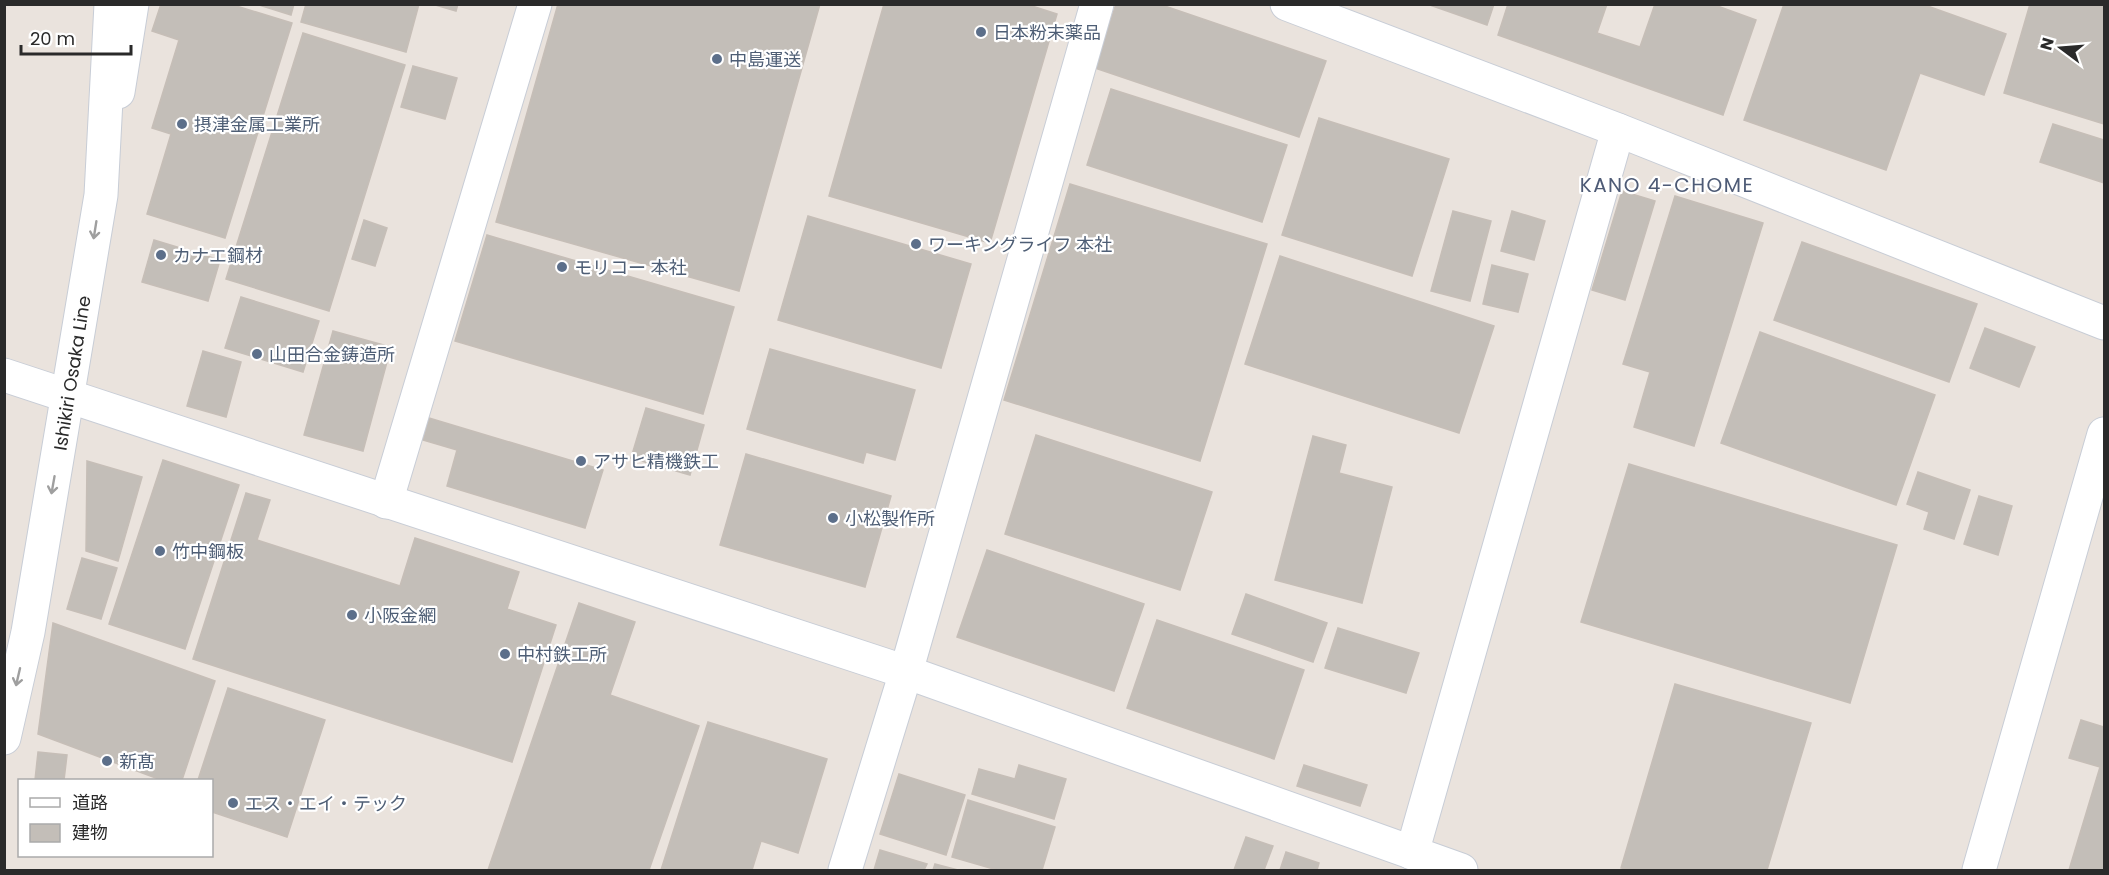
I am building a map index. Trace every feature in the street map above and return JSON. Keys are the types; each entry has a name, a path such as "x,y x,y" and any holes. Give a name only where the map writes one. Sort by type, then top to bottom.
{"street":[{"name":"Ishikiri Osaka Line","path":"4,738 28,632 101,195 111,4"},
{"path":"101,195 132,4"},
{"path":"386,502 535,4"},
{"path":"845,870 906,672 1097,4"},
{"path":"1287,4 1618,130 2104,323"},
{"path":"1412,853 1618,130"},
{"path":"4,375 906,672 1461,870"},
{"path":"1979,870 2104,434"}],"building":[{"path":"161,4 230,4 292,23 225,238 147,214 171,134 152,128 179,40 152,31"},
{"path":"256,4 294,4 291,15"},
{"path":"306,4 419,4 406,52 301,22"},
{"path":"432,4 458,4 456,11"},
{"path":"558,4 820,4 739,291 496,222"},
{"path":"884,4 1026,4 1057,14 990,243 829,196"},
{"path":"1116,4 1159,4 1326,61 1299,137 1095,68"},
{"path":"1427,4 1494,4 1487,25"},
{"path":"1508,4 1607,4 1597,33 1640,47 1655,4 1712,4 1756,20 1723,115 1498,35"},
{"path":"1784,4 1922,4 2006,34 1984,95 1920,73 1886,170 1744,120"},
{"path":"2030,4 2104,4 2104,124 2004,93"},
{"path":"303,33 405,65 329,311 226,279"},
{"path":"413,66 457,78 445,119 401,107"},
{"path":"1111,89 1287,145 1262,222 1087,165"},
{"path":"1319,118 1449,159 1412,276 1282,235"},
{"path":"2053,124 2104,140 2104,183 2040,162"},
{"path":"1070,184 1267,244 1200,461 1004,400"},
{"path":"1622,191 1655,201 1625,300 1592,290"},
{"path":"1675,196 1763,223 1694,446 1634,427 1650,372 1623,364"},
{"path":"1453,211 1491,221 1470,301 1431,291"},
{"path":"1512,211 1545,221 1534,260 1501,251"},
{"path":"808,216 971,264 941,368 778,320"},
{"path":"364,220 387,228 375,266 352,259"},
{"path":"487,235 734,307 703,414 455,341"},
{"path":"154,240 220,260 208,301 142,282"},
{"path":"1802,242 1977,304 1949,382 1774,320"},
{"path":"1280,256 1494,326 1459,433 1245,364"},
{"path":"1492,265 1528,274 1518,312 1483,304"},
{"path":"241,297 319,321 303,372 225,348"},
{"path":"1985,328 2035,347 2019,387 1970,368"},
{"path":"333,331 391,347 363,451 304,435"},
{"path":"1760,332 1935,395 1896,505 1721,443"},
{"path":"770,349 915,390 895,460 866,452 863,463 747,429"},
{"path":"203,351 241,362 226,417 187,406"},
{"path":"646,408 704,425 690,475 631,458"},
{"path":"429,418 603,470 585,528 447,486 457,450 423,440"},
{"path":"1036,435 1212,492 1180,590 1005,534"},
{"path":"1313,436 1346,445 1339,473 1392,487 1362,603 1275,580"},
{"path":"746,454 891,496 865,587 720,545"},
{"path":"163,460 239,485 185,649 109,624"},
{"path":"87,461 142,477 118,561 86,551"},
{"path":"1629,464 1897,545 1850,703 1581,622"},
{"path":"1918,472 1970,490 1954,539 1924,529 1929,512 1907,504"},
{"path":"246,493 270,500 257,540 400,586 415,538 519,572 507,609 556,625 512,762 193,659"},
{"path":"1979,496 2012,506 1998,555 1964,544"},
{"path":"987,550 1144,604 1114,691 957,637"},
{"path":"82,558 117,568 101,619 67,609"},
{"path":"1246,594 1327,623 1313,662 1232,634"},
{"path":"579,603 635,622 610,695 699,726 649,870 488,870"},
{"path":"1157,620 1304,670 1274,759 1127,708"},
{"path":"53,623 215,681 182,779 158,779 38,734"},
{"path":"1338,628 1419,653 1406,693 1325,668"},
{"path":"1675,684 1811,723 1767,870 1631,870 1621,868"},
{"path":"228,688 325,720 287,837 213,812 213,779 198,779"},
{"path":"2081,720 2104,727 2104,870 2069,870 2100,767 2069,758"},
{"path":"708,722 827,759 798,853 761,841 752,870 661,870"},
{"path":"38,752 67,755 64,779 35,779"},
{"path":"1019,765 1066,779 1054,819 972,794 979,769 1015,779"},
{"path":"1304,765 1367,785 1360,806 1297,786"},
{"path":"899,774 965,795 946,855 880,834"},
{"path":"968,800 1055,827 1042,870 997,870 952,857"},
{"path":"1246,837 1273,846 1264,870 1234,870"},
{"path":"880,850 927,864 924,870 874,870"},
{"path":"1286,852 1319,863 1317,870 1280,870"},
{"path":"935,864 958,870 933,870"}],"place":[{"name":"日本粉末薬品","path":"981,32"},
{"name":"中島運送","path":"717,59"},
{"name":"摂津金属工業所","path":"182,124"},
{"name":"ワーキングライフ 本社","path":"916,244"},
{"name":"カナエ鋼材","path":"161,255"},
{"name":"モリコー 本社","path":"562,267"},
{"name":"山田合金鋳造所","path":"257,354"},
{"name":"アサヒ精機鉄工","path":"581,461"},
{"name":"小松製作所","path":"833,518"},
{"name":"竹中鋼板","path":"160,551"},
{"name":"小阪金網","path":"352,615"},
{"name":"中村鉄工所","path":"505,654"},
{"name":"新髙","path":"107,761"},
{"name":"エス・エイ・テック","path":"233,803"}],"district":[{"name":"KANO 4-CHOME","path":"1667,185"}]}
